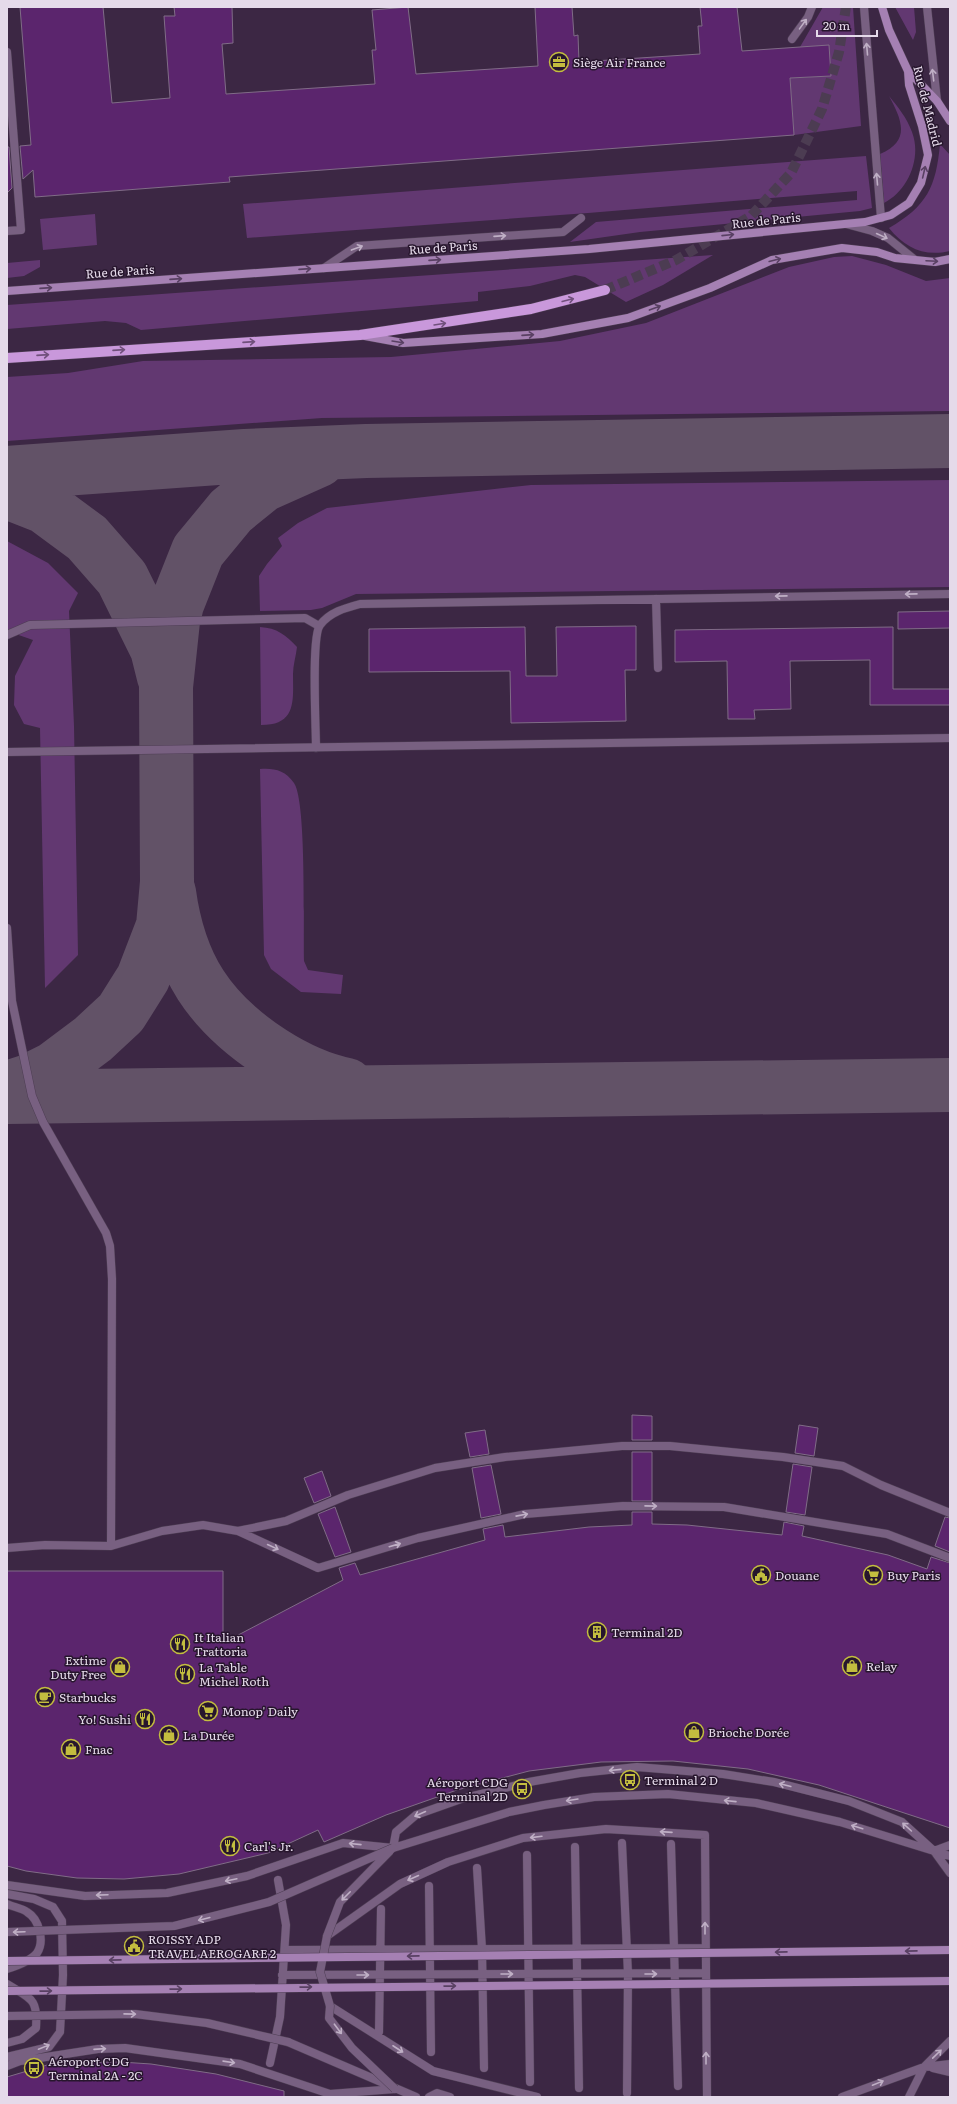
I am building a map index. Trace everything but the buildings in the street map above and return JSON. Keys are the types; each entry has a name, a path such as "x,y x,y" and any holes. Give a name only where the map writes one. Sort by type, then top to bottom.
{"main road":[{"name":"Rue de Madrid","path":"880,218 891,215 909,203 921,183 928,155 922,126 909,85 908,71 889,30 882,7"},
{"path":"908,71 937,100 950,121"},
{"name":"Rue de Paris","path":"7,291 589,249 845,224 880,218"},
{"path":"360,335 403,343 542,334 628,318 710,288 772,260 842,248 877,252 895,258 935,262 950,259"},
{"path":"7,358 360,335 531,309 606,290"},
{"path":"7,1961 950,1950"},
{"path":"7,1991 950,1981"}],"lane":[{"path":"792,39 808,17 812,7"},
{"path":"864,7 880,218"},
{"path":"927,7 937,100"},
{"path":"7,52 22,230 7,231"},
{"path":"324,268 357,246 563,232 581,218"},
{"path":"845,224 872,231 888,238 914,259"},
{"path":"316,748 315,654 319,626 335,611 360,604 950,594"},
{"path":"656,598 658,668"},
{"path":"7,635 30,625 144,621 305,618 319,626"},
{"path":"7,752 950,738"},
{"path":"7,928 12,1001 32,1096 43,1122 89,1200 106,1233 110,1246 112,1279 111,1546"},
{"path":"238,1531 286,1520 348,1495 435,1468 506,1457 622,1446 670,1446 783,1457 843,1466 882,1485 950,1513"},
{"path":"7,1548 45,1545 111,1546 162,1531 203,1525 238,1531 318,1568 418,1538 525,1514 623,1506 724,1507 887,1534 950,1558"},
{"path":"396,2089 352,2048 329,2018 330,2006 320,1972 327,1936 340,1902 393,1848 396,1832 416,1815 461,1799 529,1782 580,1773 636,1768 723,1774 774,1782 849,1800 902,1822 934,1851 950,1873"},
{"path":"7,1932 174,1926 269,1902 393,1848 509,1812 594,1797 668,1794 756,1803 840,1822 950,1856"},
{"path":"327,1936 400,1884 448,1862 523,1838 606,1829 704,1835 707,2097"},
{"path":"7,1885 85,1896 167,1893 247,1876 343,1843 393,1848"},
{"path":"622,1843 628,1974 627,2093"},
{"path":"671,1844 676,1974 678,2086"},
{"path":"934,1851 950,1845"},
{"path":"575,1847 579,2088"},
{"path":"527,1855 530,1949 530,2082"},
{"path":"477,1868 482,1949 484,2068"},
{"path":"270,2063 280,2017 285,1950 286,1925 278,1880"},
{"path":"429,1886 428,1949 431,2052"},
{"path":"7,1894 34,1899 53,1907 62,1921 63,1975 60,2032 49,2046 7,2057"},
{"path":"7,1904 28,1912 38,1923 41,1940 36,1953 18,1966 7,1969"},
{"path":"379,2032 380,1909"},
{"path":"285,1950 706,1948"},
{"path":"282,1975 706,1974"},
{"path":"7,1984 30,1999 37,2009 36,2028 22,2039 7,2043"},
{"path":"330,2006 433,2071 537,2097"},
{"path":"7,2016 135,2014 206,2022 288,2042 416,2097"},
{"path":"909,2097 924,2067 950,2041"},
{"path":"7,2066 20,2061 98,2049 125,2048 240,2064 330,2094 396,2089"},
{"path":"842,2097 924,2067 950,2064"},
{"path":"924,2067 950,2072"},
{"path":"428,2097 437,2093 450,2097"}],"shaded area":[{"path":"7,7 950,7 950,2097 7,2097"},
{"path":"823,7 853,7 861,126 794,135 790,78 831,76 800,47"},
{"path":"895,7 914,7 916,32 913,40"},
{"path":"889,96 908,122 915,142 915,152 911,173 906,182 893,198 884,203 880,154 890,149 897,143 901,128 897,113"},
{"path":"940,144 950,155 950,251 941,253 923,252 908,246 889,228 912,212 927,194 936,172"},
{"path":"866,156 872,208 860,211 640,232 570,242 596,222 857,200 857,191 588,213 247,238 243,204"},
{"path":"95,214 97,245 43,250 40,219"},
{"path":"713,255 663,285 626,302 585,277 575,275 530,286 478,292 478,301 141,330 126,323 105,321 7,329 7,305"},
{"path":"852,256 886,265 926,281 950,278 950,411 322,418 7,441 7,377 68,373 143,361 391,357 560,341 646,323 789,267 834,257"},
{"path":"40,260 40,267 24,276 7,278 7,263"},
{"path":"950,480 950,587 356,594 322,608 311,610 260,611 259,576 282,546 278,538 298,523 327,508 531,485"},
{"path":"7,541 48,563 78,593 69,611 74,726 78,955 45,988 40,728 24,724 14,705 15,676 33,640 7,631"},
{"path":"260,627 281,633 297,647 293,671 292,702 287,716 281,721 273,724 261,725"},
{"path":"260,769 279,771 287,775 294,783 298,795 303,839 304,961 308,970 343,975 341,994 301,992 271,969 264,955"}],"taxiway":[{"path":"7,473 245,456 366,451 950,441"},
{"path":"7,1088 29,1081 53,1069 93,1039 121,1013 143,978 163,926 167,882 166,687 173,621 177,604 198,551 231,511 263,485 319,460"},
{"path":"7,492 45,507 87,538 122,578 157,649 164,677"},
{"path":"169,892 180,943 189,965 214,1004 231,1021 272,1053 308,1072 327,1080 347,1085"},
{"path":"7,1097 950,1085"}],"tunnel":[{"path":"605,290 676,260 751,216 791,173 822,109 839,52 846,7"}],"place":[{"name":"Siège Air France","path":"559,62"},
{"name":"Douane","path":"761,1575"},
{"name":"Buy Paris","path":"873,1575"},
{"name":"Terminal 2D","path":"597,1632"},
{"name":"It Italian Trattoria","path":"180,1644"},
{"name":"Relay","path":"852,1666"},
{"name":"Extime Duty Free","path":"120,1667"},
{"name":"La Table Michel Roth","path":"185,1674"},
{"name":"Starbucks","path":"45,1697"},
{"name":"Monop' Daily","path":"208,1711"},
{"name":"Yo! Sushi","path":"145,1719"},
{"name":"Brioche Dorée","path":"694,1732"},
{"name":"La Durée","path":"169,1735"},
{"name":"Fnac","path":"71,1749"},
{"name":"Terminal 2 D","path":"630,1780"},
{"name":"Aéroport CDG Terminal 2D","path":"522,1789"},
{"name":"Carl's Jr.","path":"230,1846"},
{"name":"ROISSY ADP TRAVEL AEROGARE 2","path":"134,1946"},
{"name":"Aéroport CDG Terminal 2A - 2C","path":"34,2068"}]}
